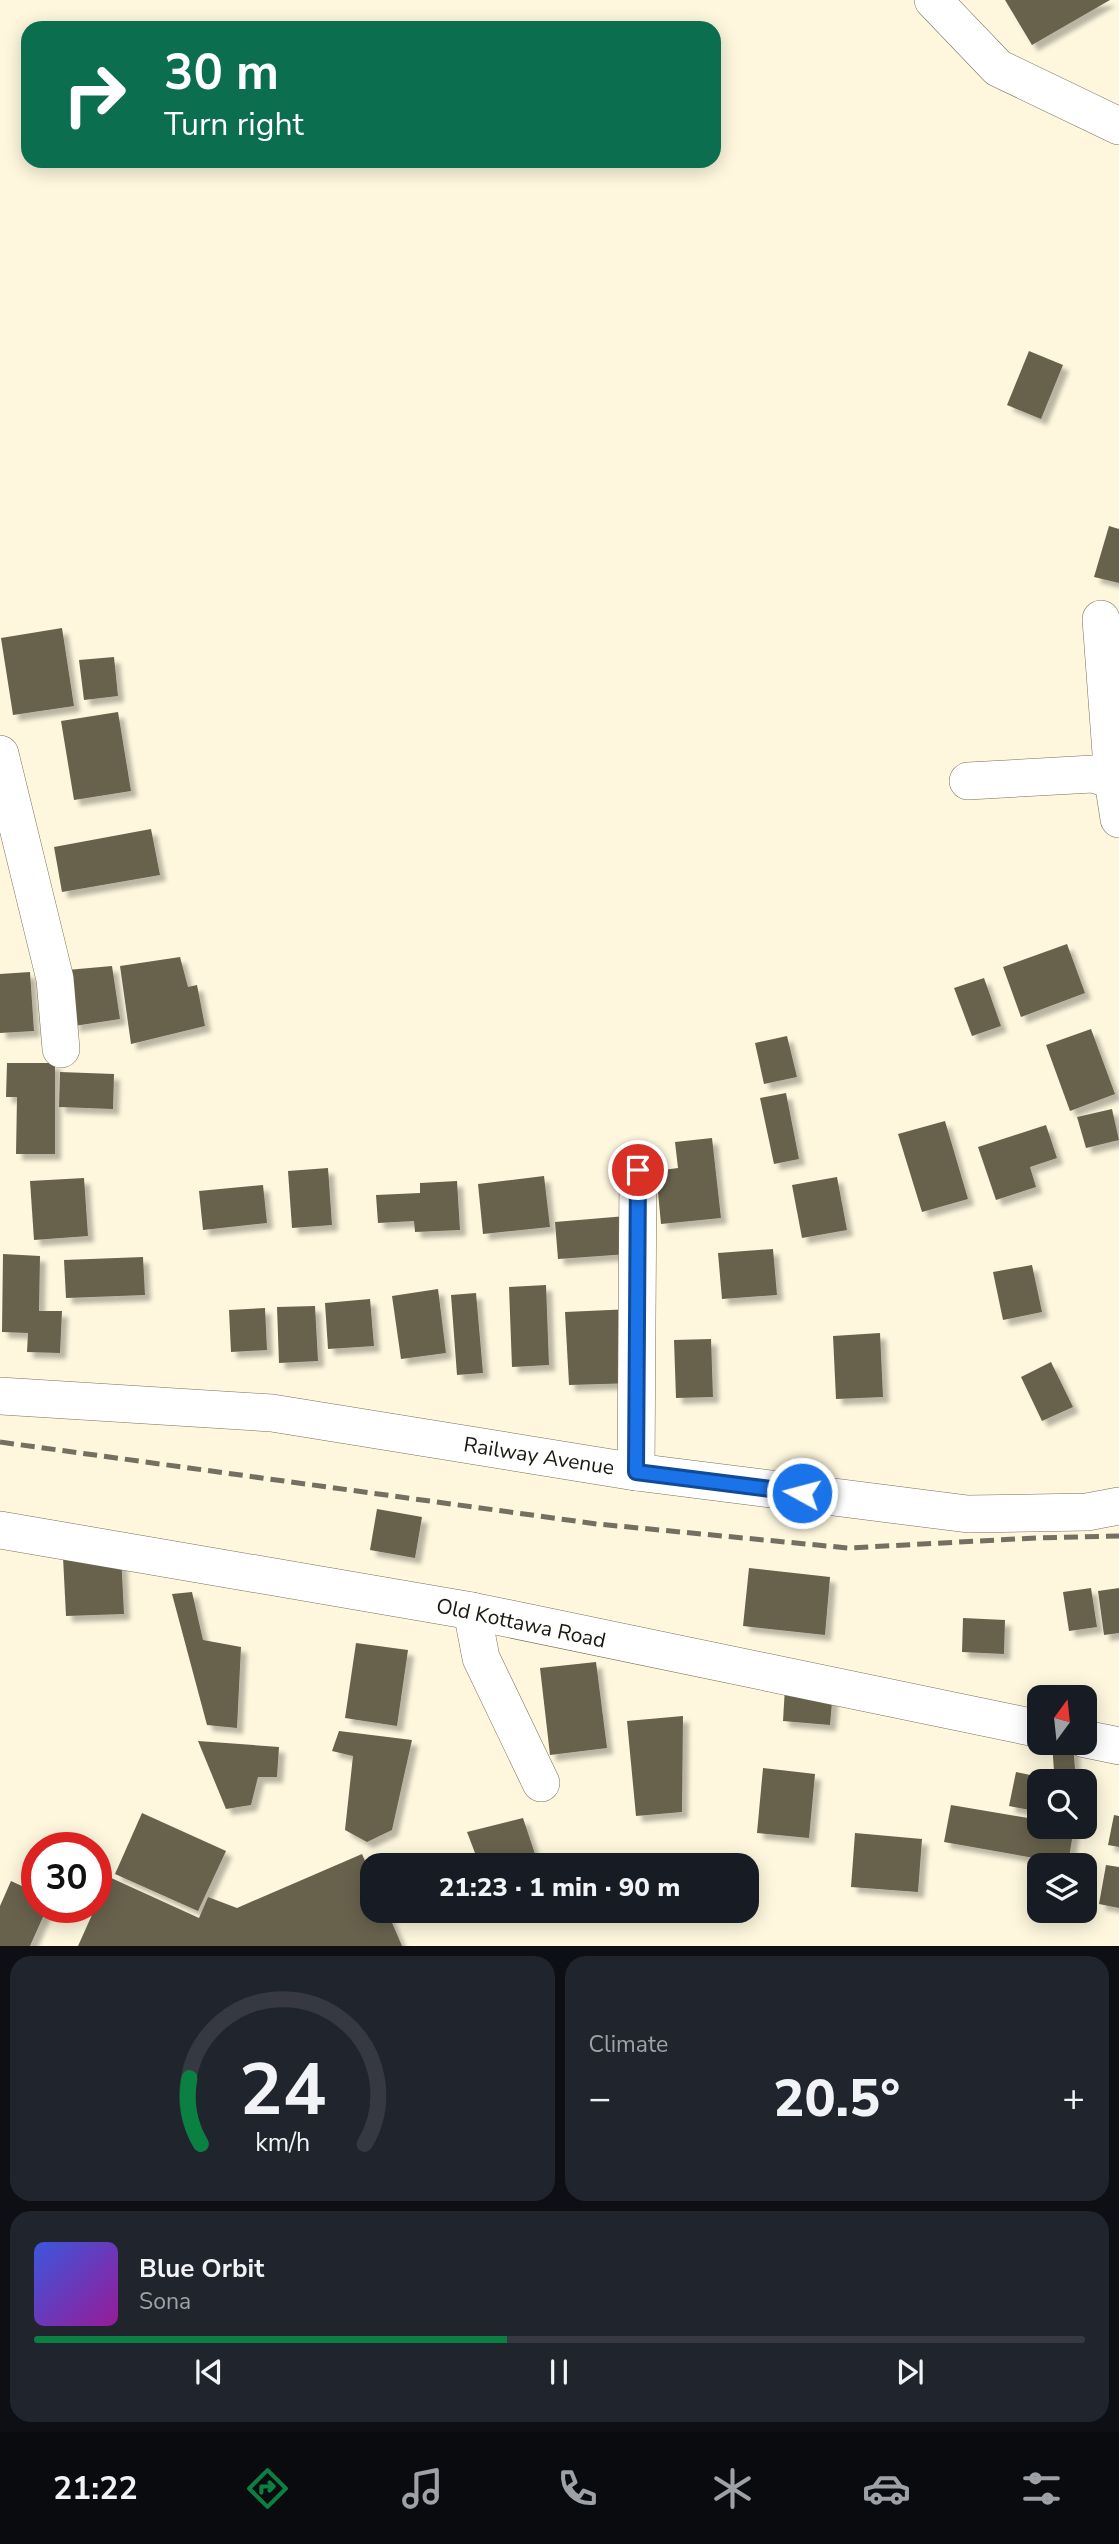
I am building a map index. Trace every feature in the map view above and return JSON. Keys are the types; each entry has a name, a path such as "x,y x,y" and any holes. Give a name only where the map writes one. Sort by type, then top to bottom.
{"street":[{"path":"933,0 998,68 1119,126"},
{"path":"1101,619 1113,780 1119,819"},
{"path":"0,754 55,979 61,1049"},
{"path":"968,781 1093,774 1113,780"},
{"path":"636,1472 638,1170"},
{"name":"Railway Avenue","path":"0,1396 272,1413 636,1472 968,1514 1087,1512 1119,1506"},
{"name":"Old Kottawa Road","path":"0,1530 472,1611 1027,1727"},
{"path":"472,1611 481,1658 541,1783"},
{"path":"1097,1741 1119,1746"}],"building":[{"path":"1005,0 1110,0 1032,45"},
{"path":"1029,351 1063,365 1041,419 1007,405"},
{"path":"1109,526 1119,529 1119,583 1094,577"},
{"path":"62,628 74,706 13,715 1,638"},
{"path":"114,657 118,696 84,700 79,660"},
{"path":"118,712 131,791 74,800 61,721"},
{"path":"151,829 160,875 62,892 54,847"},
{"path":"1067,944 1085,993 1021,1017 1003,967"},
{"path":"180,957 188,987 197,985 205,1026 131,1044 120,966"},
{"path":"112,966 120,1019 74,1026 67,970"},
{"path":"30,972 34,1031 0,1033 0,974"},
{"path":"984,978 1001,1026 972,1036 954,988"},
{"path":"1091,1029 1115,1094 1070,1111 1046,1045"},
{"path":"787,1036 797,1077 764,1084 755,1043"},
{"path":"7,1063 55,1063 55,1154 16,1154 17,1097 6,1097"},
{"path":"60,1072 114,1074 113,1109 59,1107"},
{"path":"786,1093 799,1159 774,1164 760,1098"},
{"path":"1112,1109 1119,1140 1086,1148 1077,1117"},
{"path":"945,1121 968,1199 922,1212 898,1134"},
{"path":"1046,1125 1057,1158 1030,1167 1036,1187 996,1200 978,1147"},
{"path":"712,1138 721,1218 661,1224 656,1171 678,1168 675,1142"},
{"path":"328,1168 332,1225 292,1228 288,1171"},
{"path":"544,1176 550,1227 483,1234 478,1184"},
{"path":"837,1177 847,1230 802,1238 792,1185"},
{"path":"84,1178 88,1236 34,1240 30,1181"},
{"path":"457,1181 460,1230 415,1232 414,1221 378,1223 376,1195 420,1193 420,1183"},
{"path":"263,1185 267,1223 203,1230 199,1191"},
{"path":"626,1216 628,1254 558,1259 555,1222"},
{"path":"773,1249 777,1295 722,1299 718,1253"},
{"path":"3,1254 40,1256 39,1311 62,1311 60,1353 27,1352 28,1333 2,1332"},
{"path":"143,1257 145,1295 66,1298 64,1260"},
{"path":"1032,1265 1042,1312 1003,1320 993,1272"},
{"path":"546,1285 549,1365 512,1367 509,1287"},
{"path":"438,1289 446,1353 401,1359 392,1296"},
{"path":"476,1293 483,1373 457,1375 451,1295"},
{"path":"370,1299 374,1346 328,1349 325,1303"},
{"path":"315,1306 318,1361 279,1363 277,1307"},
{"path":"265,1308 267,1350 231,1352 229,1310"},
{"path":"632,1309 635,1383 569,1385 565,1312"},
{"path":"880,1333 883,1397 836,1399 833,1336"},
{"path":"711,1339 713,1397 676,1398 674,1340"},
{"path":"1051,1362 1073,1407 1042,1421 1021,1377"},
{"path":"377,1509 422,1517 415,1558 370,1550"},
{"path":"121,1554 124,1614 66,1616 63,1557"},
{"path":"749,1568 830,1577 825,1635 743,1626"},
{"path":"1091,1588 1097,1627 1069,1631 1063,1592"},
{"path":"1119,1588 1119,1633 1104,1635 1098,1591"},
{"path":"192,1592 203,1640 241,1647 237,1728 207,1725 172,1594"},
{"path":"963,1618 1005,1620 1004,1654 962,1652"},
{"path":"356,1643 408,1650 397,1726 345,1718"},
{"path":"596,1662 607,1748 550,1755 540,1668"},
{"path":"785,1687 833,1691 830,1725 783,1721"},
{"path":"683,1716 682,1812 636,1816 627,1721"},
{"path":"339,1731 412,1740 392,1830 367,1842 345,1830 353,1756 332,1751"},
{"path":"198,1741 279,1747 277,1777 258,1777 251,1805 226,1809"},
{"path":"1053,1755 1074,1755 1075,1769 1054,1769"},
{"path":"763,1768 815,1774 809,1838 757,1833"},
{"path":"1016,1772 1027,1774 1027,1809 1009,1806"},
{"path":"951,1805 1027,1818 1027,1839 1072,1839 1070,1853 1027,1853 1027,1857 944,1842"},
{"path":"142,1813 226,1851 198,1911 115,1874"},
{"path":"1114,1815 1119,1816 1119,1847 1108,1845"},
{"path":"523,1818 535,1853 475,1853 467,1832"},
{"path":"855,1833 922,1839 918,1892 851,1887"},
{"path":"360,1855 360,1923 392,1923 402,1946 78,1946 88,1923 112,1923 112,1878 199,1918 208,1897 237,1908"},
{"path":"1106,1865 1119,1867 1119,1908 1099,1904"},
{"path":"11,1881 21,1886 21,1923 40,1923 30,1946 0,1946 0,1906"}],"railway":[{"path":"0,1442 597,1524 848,1548 1119,1536"}],"route":[{"path":"638,1170 636,1472 802,1493"}]}
